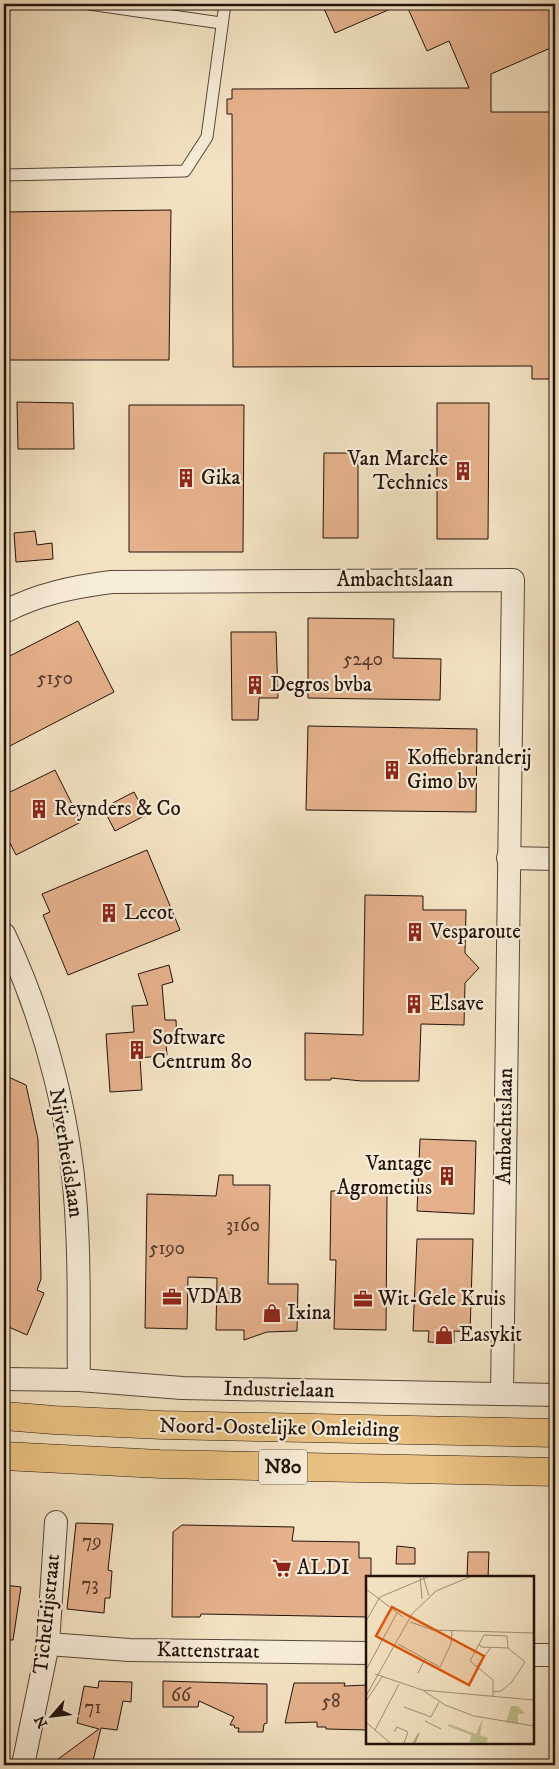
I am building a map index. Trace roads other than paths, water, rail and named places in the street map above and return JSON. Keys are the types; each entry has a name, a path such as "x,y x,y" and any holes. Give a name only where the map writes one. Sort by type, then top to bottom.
{"main road":[{"name":"Noord-Oostelijke Omleiding","path":"4,1416 162,1425 555,1433"},
{"name":"Noord-Oostelijke Omleiding","path":"4,1456 160,1464 555,1472"}],"street":[{"name":"Ambachtslaan","path":"4,612 48,593 76,586 110,582 513,580 502,1394"},
{"path":"508,858 555,859"},
{"name":"Nijverheidslaan","path":"4,934 19,966 39,1020 52,1068 68,1143 78,1229 79,1380"},
{"name":"Industrielaan","path":"4,1379 79,1380 182,1388 555,1395"},
{"name":"Tichelrijstraat","path":"23,1765 48,1644 56,1522"},
{"name":"Kattenstraat","path":"48,1644 129,1650 366,1653"},
{"path":"534,1655 555,1655"}],"lane":[{"path":"88,4 221,23"},
{"path":"4,175 185,171 207,137 225,4"}],"place":[{"name":"Van Marcke Technics","path":"463,471"},
{"name":"Gika","path":"186,478"},
{"name":"Degros bvba","path":"255,685"},
{"name":"Koffiebranderij Gimo bv","path":"392,770"},
{"name":"Reynders & Co","path":"39,809"},
{"name":"Lecot","path":"109,913"},
{"name":"Vesparoute","path":"415,932"},
{"name":"Elsave","path":"414,1004"},
{"name":"Software Centrum 80","path":"137,1050"},
{"name":"Vantage Agrometius","path":"447,1176"},
{"name":"VDAB","path":"172,1297"},
{"name":"Wit-Gele Kruis","path":"363,1299"},
{"name":"Ixina","path":"272,1313"},
{"name":"Easykit","path":"444,1335"},
{"name":"ALDI","path":"282,1568"}]}
